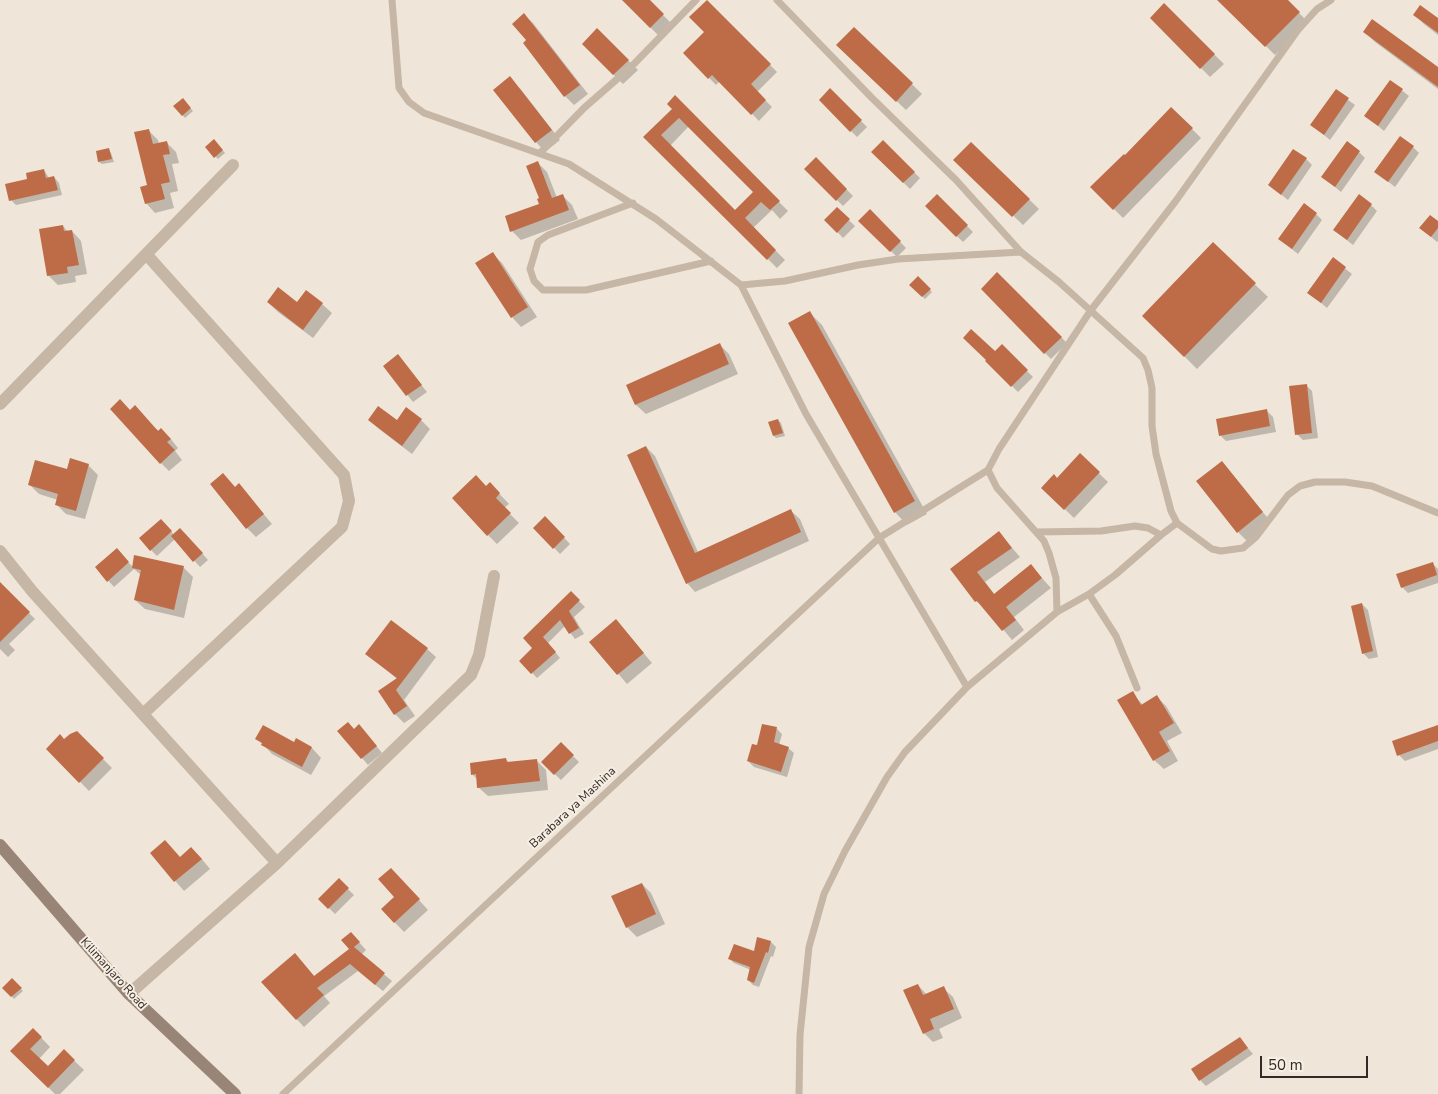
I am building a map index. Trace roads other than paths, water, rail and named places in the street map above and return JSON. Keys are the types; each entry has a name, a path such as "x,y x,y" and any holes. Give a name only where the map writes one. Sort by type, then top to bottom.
{"main road":[{"name":"Kilimanjaro Road","path":"0,845 129,994 235,1094"}],"street":[{"path":"0,404 233,165"},
{"path":"143,714 342,527 349,501 344,474 147,255"},
{"path":"0,552 32,591 277,863"},
{"path":"129,994 277,863 471,675 479,655 494,576"}],"lane":[{"path":"392,0 399,88 409,102 424,113 569,164 656,219 741,285 806,414 967,687"},
{"path":"540,153 584,108 632,66 696,0"},
{"path":"777,0 872,98 956,180 1021,252 1059,282 1143,358 1152,388 1152,426 1156,454 1177,523 1212,549 1220,551 1243,548 1256,537 1288,495 1300,486 1316,482 1345,482 1372,486 1438,513"},
{"path":"1317,0 1317,9"},
{"path":"1057,612 1056,578 1044,541 997,488 988,470 999,450 1091,310 1175,202 1298,30 1317,9 1331,0"},
{"path":"632,203 548,234 538,242 530,270 534,281 543,290 586,290 711,261"},
{"path":"741,285 785,281 826,274 858,265 898,259 1021,252"},
{"name":"Barabara ya Mashina","path":"283,1094 878,538 988,470"},
{"path":"798,1094 800,1035 809,947 824,894 845,851 887,777 905,752 967,687 1057,612 1089,594 1115,575 1177,523"},
{"path":"1037,532 1101,531 1136,526 1148,528 1161,535"},
{"path":"1089,594 1116,636 1137,688"}]}
